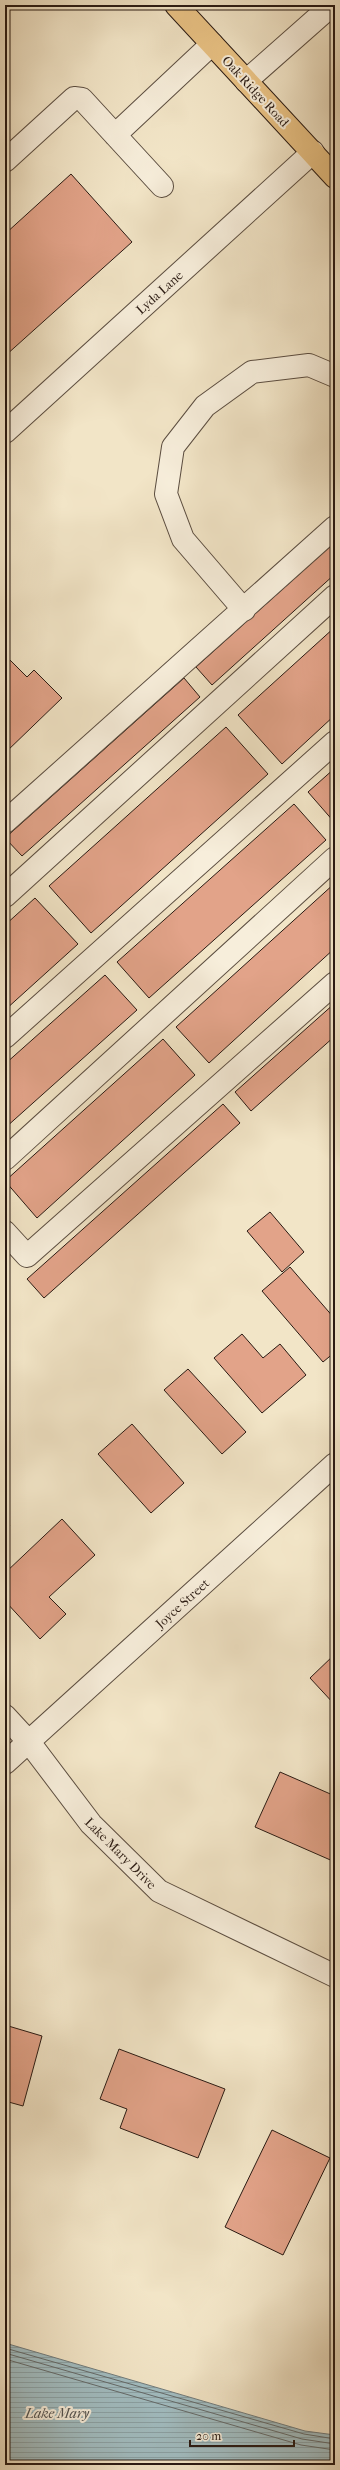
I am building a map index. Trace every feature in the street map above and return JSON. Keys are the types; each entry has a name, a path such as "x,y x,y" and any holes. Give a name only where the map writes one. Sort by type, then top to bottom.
{"main road":[{"name":"Oak Ridge Road","path":"176,5 335,177"}],"street":[{"path":"246,81 332,5"},
{"path":"115,135 212,44"},
{"path":"5,161 74,98 82,99 162,186"},
{"name":"Lyda Lane","path":"5,432 313,152"},
{"path":"244,610 183,539 166,494 173,447 205,406 252,372 309,364 335,376"},
{"path":"5,822 244,610 335,527"},
{"path":"5,896 335,596"},
{"path":"5,1037 335,742"},
{"path":"5,1159 335,858"},
{"path":"5,1232 27,1256 335,982"},
{"name":"Joyce Street","path":"29,1742 335,1464"},
{"name":"Lake Mary Drive","path":"5,1716 29,1742 91,1824 159,1891 335,1976"},
{"path":"5,1763 29,1742"}],"water":[{"name":"Lake Mary","path":"5,2343 305,2431 335,2435 335,2465 5,2465"}],"building":[{"path":"71,174 132,242 5,356 5,234"},
{"path":"335,542 335,574 212,685 196,667"},
{"path":"335,627 335,715 282,764 238,715"},
{"path":"5,655 27,677 34,670 62,698 5,753"},
{"path":"184,678 200,697 22,856 5,838"},
{"path":"226,727 268,774 91,933 49,886"},
{"path":"335,768 335,823 308,792"},
{"path":"294,804 326,840 149,998 117,962"},
{"path":"5,863 9,867 5,871"},
{"path":"335,883 335,948 209,1063 176,1027"},
{"path":"35,898 78,944 5,1010 5,925"},
{"path":"105,975 137,1010 5,1128 5,1064"},
{"path":"335,1003 335,1036 251,1111 235,1092"},
{"path":"163,1039 195,1075 37,1218 5,1181"},
{"path":"223,1104 240,1123 44,1298 27,1279"},
{"path":"270,1212 304,1252 282,1272 247,1231"},
{"path":"290,1267 335,1319 335,1352 323,1362 262,1291"},
{"path":"242,1334 263,1358 280,1344 306,1375 262,1413 214,1358"},
{"path":"188,1369 246,1432 222,1454 164,1390"},
{"path":"132,1424 184,1483 151,1513 98,1454"},
{"path":"62,1519 95,1555 49,1597 66,1614 40,1639 5,1601 5,1573"},
{"path":"5,1520 10,1526 5,1530"},
{"path":"335,1654 335,1705 310,1678"},
{"path":"280,1772 335,1796 335,1862 255,1827"},
{"path":"5,2025 42,2036 23,2106 5,2101"},
{"path":"119,2049 225,2089 198,2158 120,2128 127,2109 100,2099"},
{"path":"272,2130 330,2158 283,2255 225,2227"}]}
